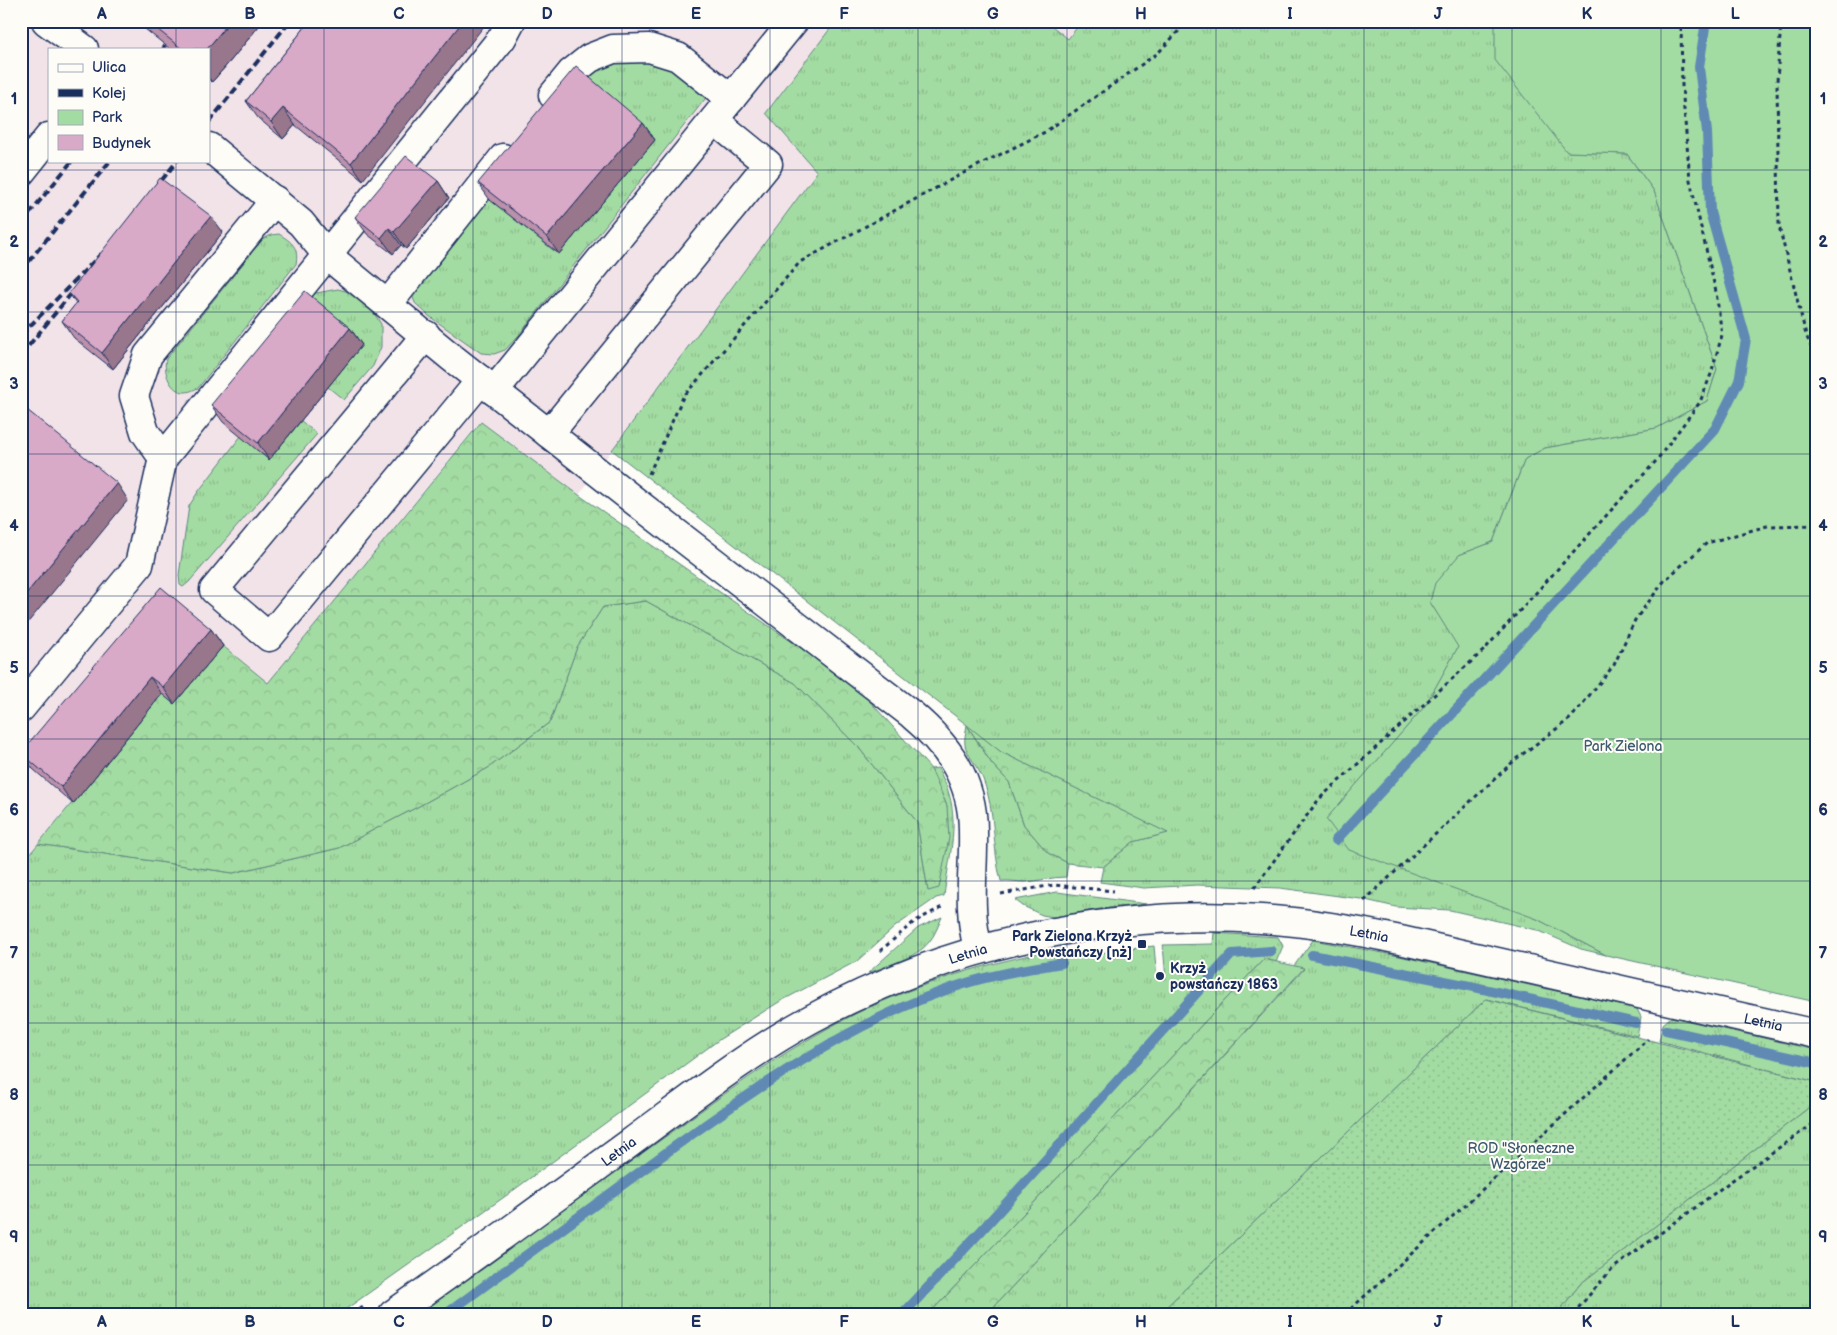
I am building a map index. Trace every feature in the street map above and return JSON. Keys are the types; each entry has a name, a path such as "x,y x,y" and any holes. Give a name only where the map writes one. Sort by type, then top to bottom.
{"street":[{"path":"46,21 83,48"},
{"path":"21,708 139,565 164,458 502,38 511,21"},
{"path":"426,335 214,590 269,637 488,386 714,120 794,21"},
{"path":"540,112 571,73 590,58 613,49 649,48 678,57 731,99"},
{"path":"549,434 768,164 714,120"},
{"path":"388,304 521,135"},
{"path":"21,172 48,138"},
{"path":"210,148 302,222 328,256 488,386 911,714 935,735 947,750 961,774 971,806 973,831 970,901 978,949"},
{"path":"164,458 145,432 134,396 148,355 275,200"},
{"name":"Letnia","path":"393,1314 691,1098 809,1020 864,992 923,967 978,949 1064,931 1133,921 1193,917 1227,917 1298,922 1353,930 1400,940 1816,1034"}],"path":[{"path":"636,502 682,397 800,262 970,169 1045,132 1158,53 1188,21"},
{"path":"1249,894 1319,800 1483,651 1656,461 1700,402 1711,374 1722,335 1716,292 1690,180 1682,86 1681,21"},
{"path":"1782,21 1777,81 1779,226 1806,335 1816,358"},
{"path":"1358,907 1516,759 1572,718 1614,665 1635,620 1665,580 1707,543 1767,526 1816,524"},
{"path":"1345,1314 1648,1039"},
{"path":"1573,1314 1611,1270 1730,1182 1816,1122"}],"shaded area":[{"path":"21,21 836,21 766,113 817,172 579,495 480,422 268,683 223,646 174,704 162,694 21,864"},
{"path":"1046,21 1082,21 1068,39"}],"green space":[{"path":"836,21 1046,21 1068,39 1082,21 1503,21 1495,25 1567,152 1627,154 1654,191 1717,369 1707,401 1657,428 1545,448 1525,459 1493,542 1459,555 1430,602 1459,646 1425,706 1327,819 1537,919 1606,955 1581,949 1537,930 1450,910 1396,907 1361,899 1280,888 1197,885 1144,888 1100,882 1103,867 1133,842 1167,833 1001,752 968,727 992,764 1009,782 1024,825 1048,853 1068,863 1066,877 1025,882 1001,881 987,791 983,779 965,745 967,725 612,450 817,172 766,113"},
{"name":"Park Zielona","path":"1503,21 1816,21 1816,1002 1606,955 1537,919 1349,850 1326,819 1425,706 1458,647 1430,602 1435,583 1459,555 1493,542 1525,459 1545,448 1657,428 1707,401 1717,369 1654,191 1627,154 1567,152 1495,60 1495,25"},
{"path":"654,57 709,94 519,335 505,350 494,354 481,353 429,316 415,303 411,292 478,203 490,200 558,254 585,78 612,60"},
{"path":"279,234 294,246 297,258 296,264 198,388 186,392 176,389 167,375 166,359 262,240 271,235"},
{"path":"338,289 353,293 368,304 381,324 381,347 373,366 344,400 328,387 306,321 311,294"},
{"path":"301,421 317,434 189,582 183,587 180,585 179,575 189,506 198,492 241,436 269,460"},
{"path":"481,422 579,495 856,686 931,769 947,806 949,838 939,888 928,891 917,822 859,748 795,683 646,601 603,607 577,647 550,722 488,768 339,848 233,873 38,844 162,694 174,704 223,646 268,683"},
{"path":"646,601 795,683 859,748 917,822 928,890 947,806 931,769 938,768 946,784 952,806 953,819 952,845 944,896 936,898 896,926 857,961 779,1002 720,1039 507,1195 339,1314 21,1314 21,865 38,844 233,873 339,848 488,768 550,722 577,647 603,607"},
{"path":"967,725 1001,752 1168,833 1133,842 1103,867 1068,863 1048,853 1024,825 1009,782 992,764"},
{"path":"1057,892 1146,904 1054,917 1042,915 1015,900"},
{"path":"942,917 933,936 924,947 901,960 868,973 918,928"},
{"path":"1214,933 1278,937 1283,946 1276,962 1264,959 929,1314 418,1314 749,1077 826,1029 878,1003 956,974 1064,948 1066,957 1084,954 1085,957 1099,955 1099,953 1154,946 1157,980 1166,979 1163,945 1213,944"},
{"path":"1313,940 1399,956 1637,1009 1641,1017 1637,1036 1486,999 1159,1314 987,1314 1304,969 1294,966"},
{"path":"1264,959 1304,968 987,1314 929,1314"},
{"name":"ROD \"Słoneczne Wzgórze\"","path":"1486,999 1816,1082 1816,1102 1580,1284 1557,1314 1159,1314"},
{"path":"1671,1017 1816,1050 1816,1082 1659,1041 1663,1024"},
{"path":"1816,1102 1816,1314 1557,1314 1580,1284"}],"building":[{"path":"147,21 230,21 208,48 181,48"},
{"path":"310,21 463,21 351,163 283,108 271,122 246,101"},
{"path":"576,66 643,123 547,237 478,183"},
{"path":"406,156 438,181 394,232 389,228 381,238 355,217"},
{"path":"160,178 211,216 102,353 62,321 77,302 69,293"},
{"path":"305,291 350,328 258,443 211,405"},
{"path":"21,405 117,483 21,600"},
{"path":"161,587 211,629 163,687 150,677 61,787 21,752"}],"waterway":[{"path":"1336,840 1715,429 1739,381 1746,339 1710,212 1707,132 1699,67 1706,21"},
{"path":"903,1314 982,1230 1232,954 1271,951"},
{"path":"1312,955 1470,986 1636,1023"},
{"path":"446,1314 743,1098 815,1052 891,1013 930,996 993,976 1062,963"},
{"path":"1666,1030 1816,1063"}],"railway":[{"path":"210,121 290,21"},
{"path":"21,224 71,162"},
{"path":"21,271 109,162"},
{"path":"154,190 176,162"},
{"path":"21,335 101,254"},
{"path":"21,355 70,295"}],"place":[{"name":"Park Zielona Krzyż Powstańczy [nż]","path":"1142,944"},
{"name":"Krzyż powstańczy 1863","path":"1160,976"}]}
